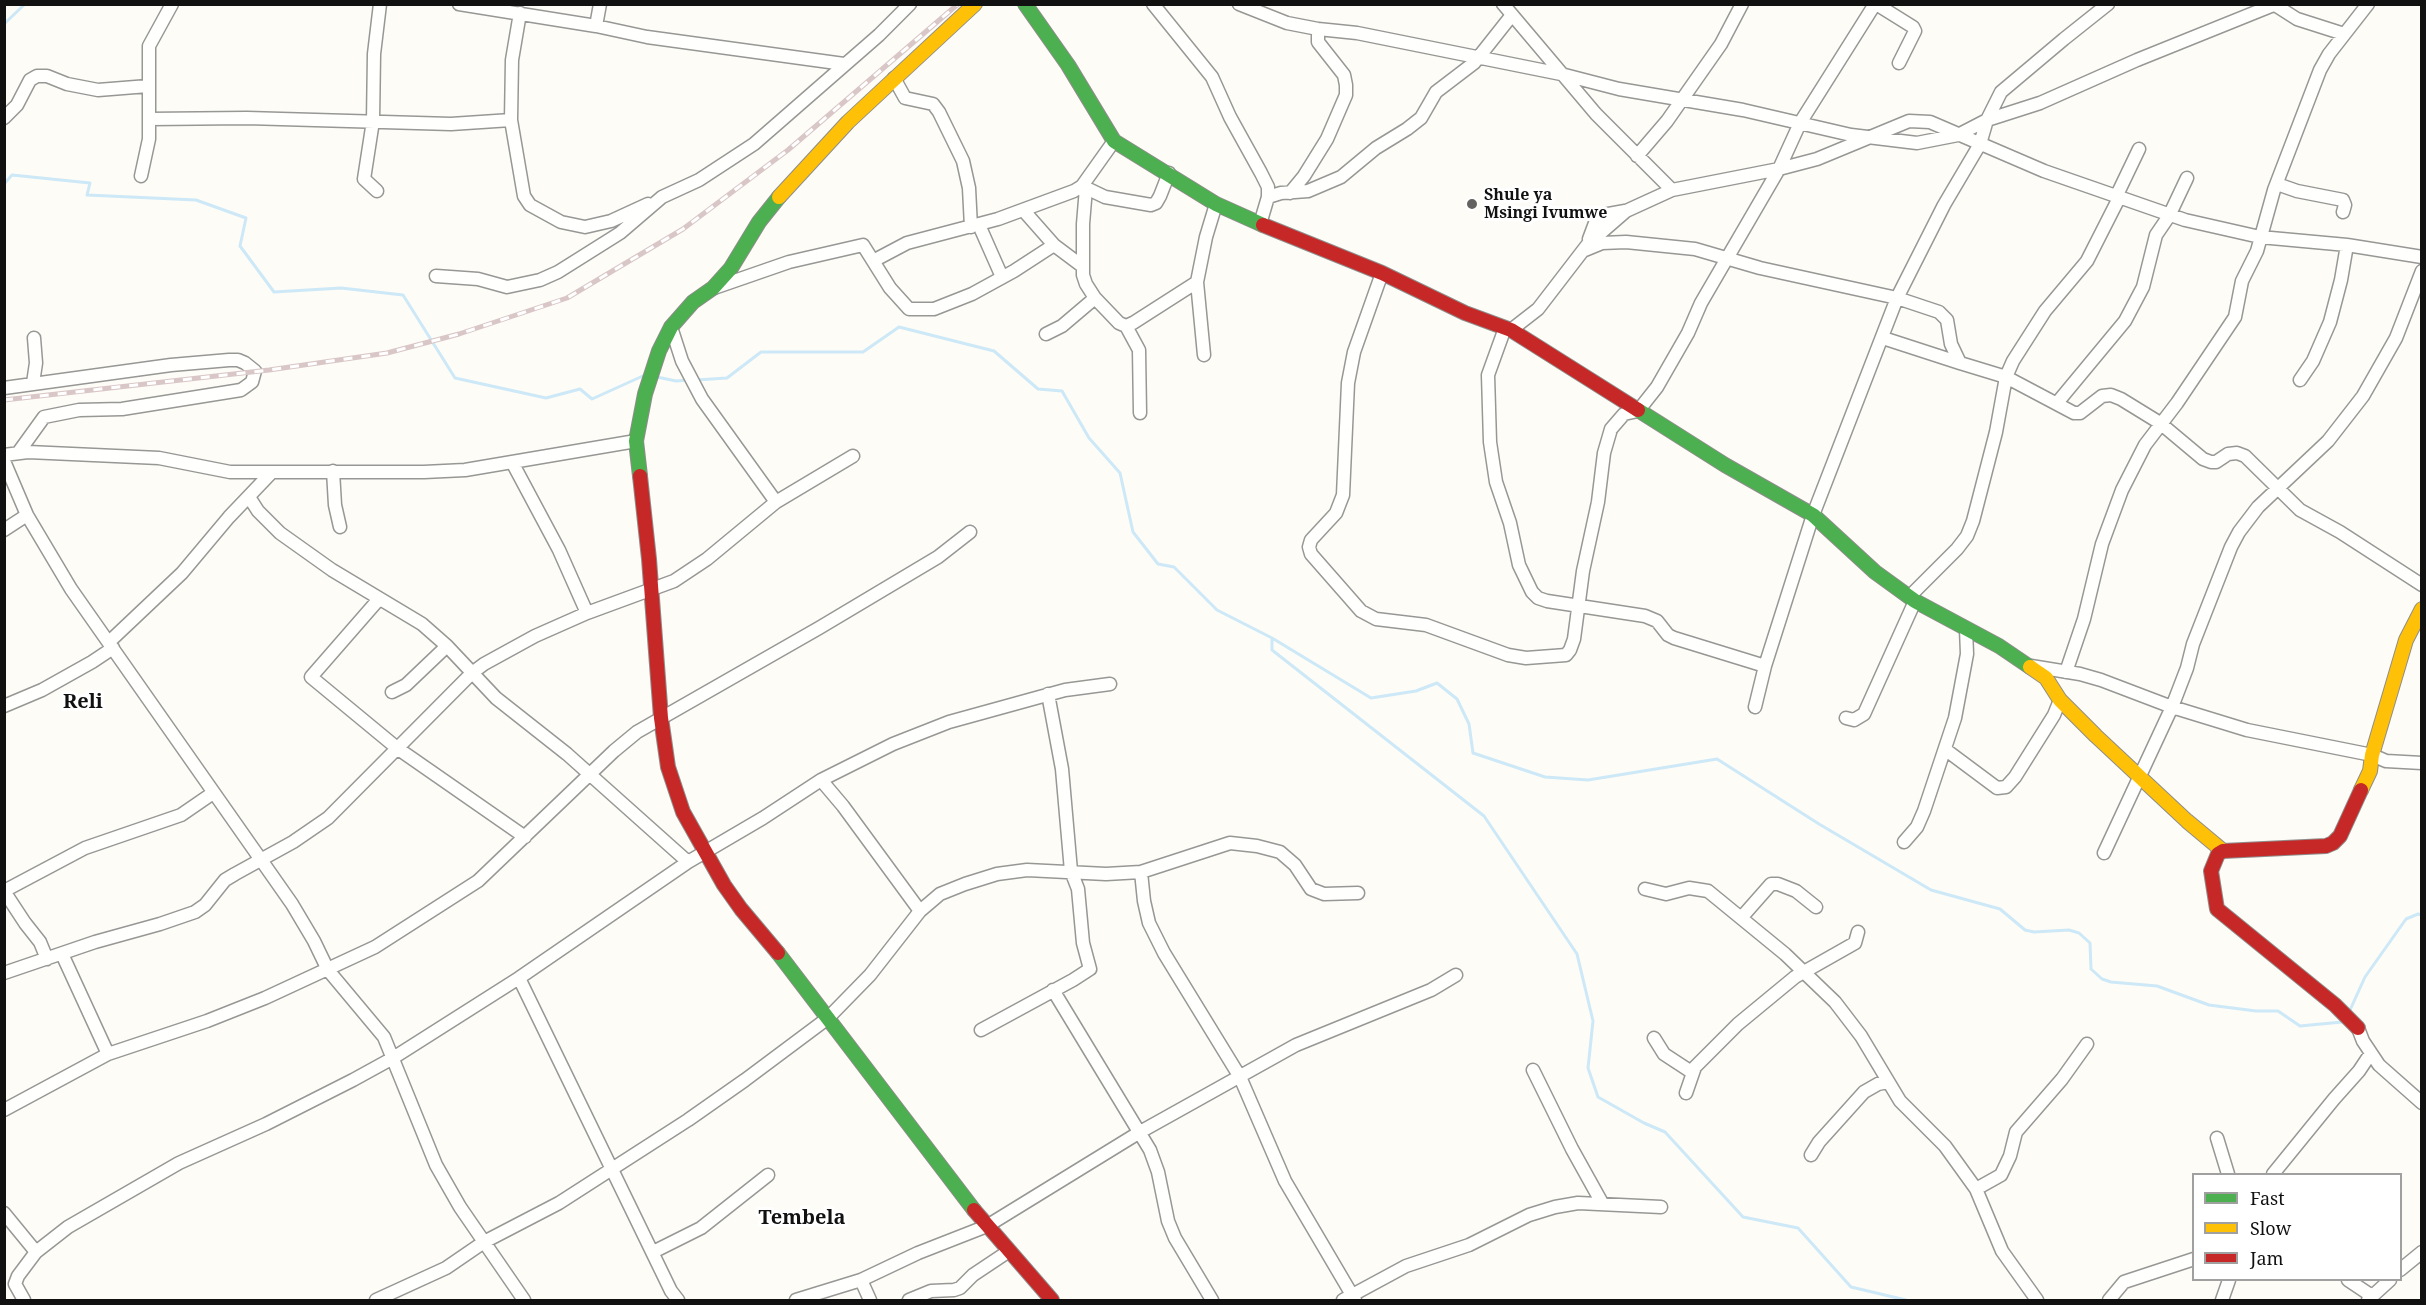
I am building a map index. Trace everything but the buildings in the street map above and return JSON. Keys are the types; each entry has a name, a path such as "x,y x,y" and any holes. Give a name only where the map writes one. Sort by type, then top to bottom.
{"street":[{"path":"141,176 149,139 149,46 172,4"},
{"path":"377,191 364,178 373,121 374,54 380,4"},
{"path":"596,26 600,4"},
{"path":"520,13 512,60 511,120 524,196 530,205 561,222 594,227 626,216 699,180 747,149 879,35 910,4"},
{"path":"975,4 848,123 778,198 759,222 731,268 713,288 693,302 670,327 645,394 637,425 636,441 661,718 669,767 683,812 724,885 741,909 795,972 987,1226 1052,1300"},
{"path":"1025,4 1068,65 1114,141 1216,204 1382,273 1465,313 1508,329 1725,465 1813,515 1867,565 1912,599 2030,666 2046,678 2060,700 2187,822 2223,851"},
{"path":"1153,4 1212,76 1230,117 1262,173 1268,187 1268,197 1260,224"},
{"path":"1239,4 1287,22 1318,29 1339,30 1561,74 1619,89 1681,98 1870,138 1917,143 1958,135 1987,120 2040,103 2137,60 2275,5 2297,19 2344,34"},
{"path":"1503,4 1544,50 1561,74 1672,190"},
{"path":"1637,156 1666,121 1721,44 1742,4"},
{"path":"1382,273 1354,352 1348,383 1343,495 1336,513 1311,540 1309,547 1311,554 1352,601 1376,619 1426,625 1490,650 1517,656 1545,658 1566,656 1574,639 1583,571 1607,440 1618,419 1624,414 1638,411 1656,387 1727,257 1779,169 1800,123 1875,4 1913,27 1915,31 1899,63"},
{"path":"1755,707 1765,666 1813,515 1897,298 1944,205 1980,144 1987,120 2001,92 2108,4"},
{"path":"2066,672 2084,619 2102,544 2122,490 2145,444 2235,317 2240,290 2257,251 2277,184 2320,70 2329,54 2368,4"},
{"path":"461,5 596,26 647,37 844,64"},
{"path":"1268,197 1308,191 1341,177 1376,148 1421,118 1436,92 1474,63 1512,15"},
{"path":"1290,194 1327,139 1346,95 1347,85 1344,75 1318,42 1318,29"},
{"path":"4,118 17,105 30,80 37,76 47,76 67,84 98,90 148,86"},
{"path":"894,78 905,98 933,104 939,112 963,161 975,226 1002,277"},
{"path":"149,119 247,118 451,124 511,120"},
{"path":"1765,666 1674,638 1668,635 1657,621 1645,616 1608,612 1579,604 1538,598 1532,592 1519,565 1510,523 1496,482 1490,442 1488,375 1508,329 1538,309 1585,247 1626,211 1672,190 1779,169 1836,152 1899,124 1922,121 1930,122 2044,171 2169,216 2260,237 2347,245 2421,257"},
{"path":"1114,141 1084,187 1082,266 1086,284 1095,298 1119,323 1126,326 1139,350 1140,413"},
{"path":"1846,718 1854,720 1864,714 1912,599 1967,536 1996,432 2006,377 2020,348 2045,311 2087,261 2139,149"},
{"path":"873,261 907,243 1024,211 1084,187 1105,197 1151,205 1156,203 1160,196 1169,173"},
{"path":"2058,403 2125,321 2143,287 2156,235 2169,216 2187,178"},
{"path":"2277,184 2297,191 2343,200 2345,205 2343,212"},
{"path":"436,276 478,279 507,287 540,280 558,272 620,233 662,197"},
{"path":"1204,355 1197,282 1206,237 1216,204"},
{"path":"1024,211 1054,245 1082,266"},
{"path":"1585,247 1602,243 1626,242 1663,244 1897,298 1944,315 1951,344 1959,363"},
{"path":"713,288 789,262 865,246 890,288 909,309 934,309 953,303 1002,277 1054,245"},
{"path":"2300,380 2313,361 2330,322 2347,245"},
{"path":"2104,853 2172,707 2187,668 2193,644 2231,547 2249,518 2276,488 2328,441 2368,387 2396,338 2421,271"},
{"path":"1126,326 1133,324 1197,282"},
{"path":"1046,334 1062,326 1095,298"},
{"path":"670,327 682,361 702,399 776,502"},
{"path":"33,383 36,363 34,338"},
{"path":"1883,338 2006,377 2074,413 2080,413 2102,396 2110,395 2121,399 2160,423 2203,459 2217,462 2228,454 2236,453 2244,456 2300,510 2340,532 2421,585"},
{"path":"4,388 171,364 229,360 238,360 255,371 252,382 241,390 122,409 79,410 44,417 18,453"},
{"path":"4,455 76,453 148,457 230,472 465,470 636,441"},
{"path":"4,972 195,912 214,896 225,880 293,842 328,818 472,673 498,655 587,613 674,581 698,566 776,502 854,456"},
{"path":"4,461 27,515 71,590 261,858 305,925 328,970 378,1027 393,1058 436,1165 484,1242 524,1300"},
{"path":"512,462 559,550 587,613"},
{"path":"333,471 335,506 340,527"},
{"path":"5,705 42,690 92,662 182,573 271,472"},
{"path":"249,497 258,511 280,533 332,570 422,624 447,646 496,698 619,798 688,862"},
{"path":"4,530 27,515"},
{"path":"4,1110 108,1054 207,1021 328,970 375,947 478,881 637,732 938,557 970,532"},
{"path":"379,599 311,677 397,747 525,837"},
{"path":"2421,609 2406,640 2372,755 2370,771 2348,822 2333,843 2312,847 2223,851 2218,854 2211,871 2217,909 2343,1012 2358,1028 2379,1065 2421,1103"},
{"path":"1904,842 1917,827 1946,750 1964,678 1967,654 1966,629"},
{"path":"392,692 406,685 447,646"},
{"path":"2030,666 2102,680 2172,707 2247,730 2372,755 2386,760 2421,763"},
{"path":"15,1284 18,1276 36,1252 68,1227 179,1163 266,1124 393,1058 519,978 688,862 821,780 918,733 949,722 1048,694 1085,686 1110,684"},
{"path":"981,1030 1090,969 1083,943 1078,889 1071,871 1062,769 1048,694"},
{"path":"1946,750 1997,788 2006,787 2015,777 2054,715 2060,700"},
{"path":"821,780 920,910"},
{"path":"47,959 40,942 6,896 85,848 180,815 213,793"},
{"path":"381,1300 446,1268 484,1242 559,1203 745,1080 828,1018 870,975 920,910 940,894 997,874 1027,870 1106,874 1141,872 1230,843 1257,846 1280,852 1295,865 1311,890 1324,894 1358,893"},
{"path":"1141,872 1149,923 1164,953 1240,1077 1285,1181 1350,1299 1406,1266 1468,1245 1529,1215 1578,1203 1661,1207"},
{"path":"1741,918 1771,884 1778,884 1796,891 1816,907"},
{"path":"1645,890 1666,894 1689,888 1708,891 1776,946 1848,1017 1888,1082 1908,1109 1945,1146 1976,1189 2002,1251 2037,1300"},
{"path":"1686,1093 1692,1073 1703,1058 1738,1024 1795,977 1855,943 1858,932"},
{"path":"62,954 108,1054"},
{"path":"796,1300 861,1280 918,1253 987,1226 1140,1132 1296,1046 1431,990 1456,975"},
{"path":"519,978 671,1291 678,1300"},
{"path":"1053,990 1150,1150 1158,1172 1168,1221 1175,1238 1212,1300"},
{"path":"1654,1038 1664,1054 1692,1073"},
{"path":"1976,1189 2001,1174 2010,1156 2016,1132 2062,1079 2087,1044"},
{"path":"2274,1173 2372,1053"},
{"path":"1533,1070 1602,1203"},
{"path":"1810,1155 1864,1092 1878,1084 1888,1082"},
{"path":"2217,1138 2228,1173"},
{"path":"653,1252 701,1228 768,1175"},
{"path":"4,1213 36,1252"},
{"path":"909,1300 931,1291 954,1290 1009,1251"},
{"path":"2402,1268 2421,1252"},
{"path":"2109,1300 2124,1282 2192,1259"},
{"path":"4,1277 15,1284 24,1300"},
{"path":"861,1280 870,1300"},
{"path":"2222,1300 2229,1281"},
{"path":"2349,1281 2370,1298 2389,1281"}],"waterway":[{"path":"4,24 25,4"},
{"path":"4,184 12,175 90,183 87,195 196,200 246,218 240,246 274,292 341,288 403,295 455,378 546,398 580,389 592,399 645,375"},
{"path":"696,380 727,378 761,352 863,352 899,327 994,351 1038,389 1062,391 1089,438 1120,473 1133,532 1158,564 1174,567 1217,610 1272,638 1371,698 1416,691 1437,683 1457,699 1469,724 1473,753 1545,777 1588,780 1717,759 1819,824 1931,890 2000,909 2025,930 2034,932 2069,930 2079,933 2090,943 2091,969 2102,979 2111,982 2157,986 2209,1005 2256,1011 2278,1011 2300,1026 2342,1022"},
{"path":"657,377 676,381 689,380"},
{"path":"1272,639 1272,650 1484,816 1577,954 1593,1021 1588,1068 1598,1097 1665,1132 1743,1217 1798,1228 1851,1287 1906,1300"},
{"path":"2350,1010 2365,977 2406,919 2418,914 2422,915"}],"railway":[{"path":"4,400 269,370 387,353 459,334 567,298 683,229 788,150 958,4"}],"traffic: fast":[{"path":"1025,4 1068,65 1114,141 1216,204 1263,225"},
{"path":"640,476 636,441 645,394 659,351 671,327 693,302 713,288 731,268 759,222 779,197"},
{"path":"1638,410 1725,465 1813,515 1875,572 1915,601 1999,646 2030,667"},
{"path":"778,953 974,1210"}],"traffic: slow":[{"path":"779,197 848,122 975,4"},
{"path":"2361,790 2370,771 2372,755 2406,640 2422,609"},
{"path":"2030,667 2046,678 2060,700 2096,736 2187,821 2223,851"}],"traffic: jam":[{"path":"1263,225 1382,273 1465,313 1511,330 1638,410"},
{"path":"640,476 661,718 668,767 683,812 724,885 778,953"},
{"path":"2358,1028 2335,1005 2217,909 2211,871 2218,854 2223,851 2326,846 2333,843 2340,836 2361,790"},
{"path":"974,1210 1052,1300"}],"place":[{"name":"Shule ya Msingi Ivumwe","path":"1472,204"}],"district":[{"name":"Reli","path":"83,702"},
{"name":"Tembela","path":"802,1218"}]}
